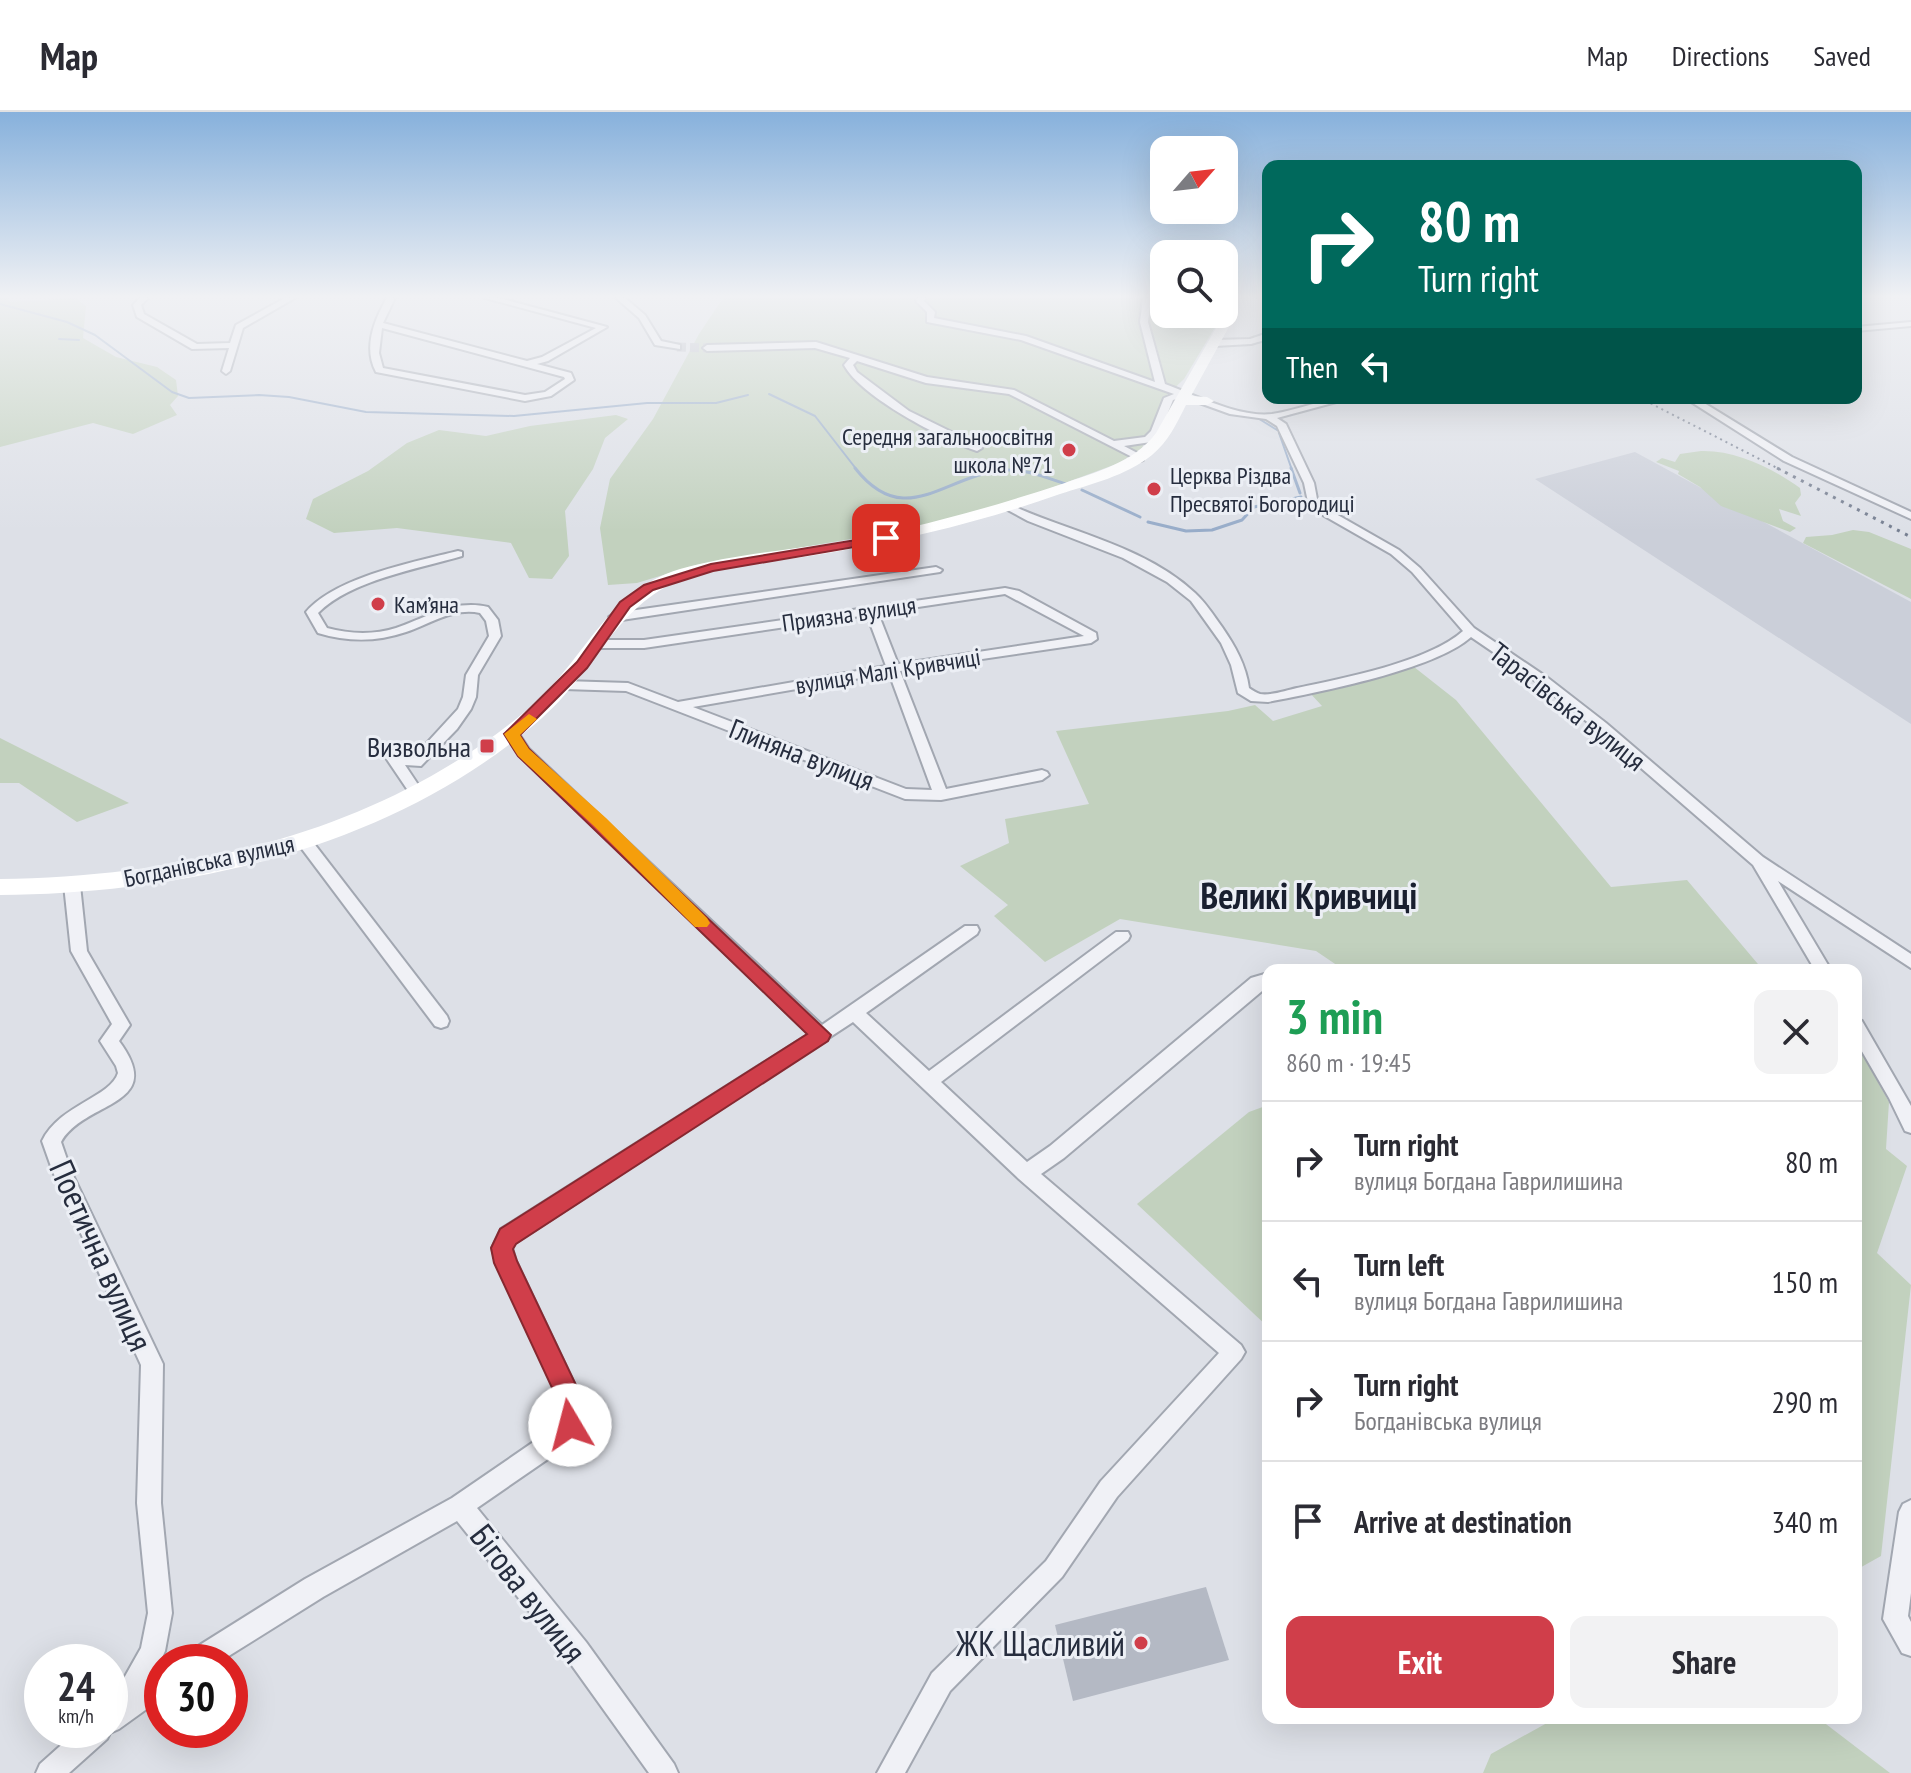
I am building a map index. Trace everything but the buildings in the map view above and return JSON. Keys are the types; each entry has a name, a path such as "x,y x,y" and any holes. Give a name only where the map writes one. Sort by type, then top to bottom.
{"main road":[{"name":"Богданівська вулиця","path":"0,887 72,885 197,869 304,841 416,792 512,734 564,685 598,644 615,617 638,594 684,574 915,533 1009,508 1140,458 1158,440 1196,376"},
{"path":"1184,395 1190,400 1207,401"}],"street":[{"path":"408,376 525,398 548,394 570,380 568,376"},
{"path":"855,376 906,413 977,448"},
{"path":"917,376 952,386 1011,392 1140,458"},
{"path":"1130,376 1184,395"},
{"path":"1158,376 1161,386"},
{"name":"Богданівська вулиця","path":"1109,443 1124,445 1148,440 1155,432 1169,398 1184,395"},
{"path":"1207,401 1233,412 1269,417 1322,404"},
{"path":"1700,404 1788,459 1911,516"},
{"name":"Тарасівська вулиця","path":"1269,417 1286,431 1309,483 1312,500 1325,512 1395,552 1416,570 1470,631 1544,681 1601,726 1758,861 1911,962"},
{"path":"1009,508 1106,546 1178,585 1199,604 1231,649 1237,659 1243,690 1256,698 1341,682 1421,658 1464,639 1470,631"},
{"path":"416,792 393,758 416,763 455,724 470,699 472,674 495,640 495,624 484,610 468,607 398,631 371,637 341,637 322,630 312,612 317,605 336,595 458,554"},
{"path":"615,617 936,570"},
{"name":"Приязна вулиця","path":"598,644 644,644 1005,591 1015,593 1090,633"},
{"path":"871,610 941,795"},
{"name":"вулиця Малі Кривчиці","path":"677,706 895,668 1091,639 1090,633"},
{"name":"Глиняна вулиця","path":"564,685 628,687 905,794 941,795 1042,775"},
{"path":"512,734 524,752 821,1035"},
{"path":"304,841 441,1021"},
{"path":"1758,861 1819,964"},
{"name":"Поетична вулиця","path":"72,885 79,951 121,1025 109,1041 128,1070 127,1080 116,1093 62,1121 51,1141 62,1172 152,1364 149,1503 160,1613 153,1651 128,1694"},
{"path":"460,1506 556,1440 570,1425 574,1406 506,1263 502,1248 508,1236 821,1035 971,930"},
{"path":"929,1081 1122,936"},
{"path":"1026,1173 1057,1152 1262,981"},
{"path":"854,1012 1026,1173 1234,1352 1109,1489 1054,1569 941,1682 890,1773"},
{"path":"1862,1037 1911,1125"},
{"name":"Бігова вулиця","path":"225,1644 314,1588 460,1506 577,1651 665,1773"},
{"path":"1911,1512 1895,1619 1911,1644"},
{"path":"49,1773 77,1748"}],"shaded area":[{"path":"1635,452 1911,602 1911,724 1535,479"}],"green space":[{"path":"0,376 169,376 176,380 178,396 170,405 177,415 133,434 93,423 0,447"},
{"path":"677,376 1186,376 1164,398 1142,448 1119,463 994,509 916,528 696,565 637,583 608,585 600,528 610,479 653,419"},
{"path":"616,415 628,419 605,438 593,469 565,511 569,556 552,579 529,578 511,543 397,528 334,533 306,519 313,499 368,471 407,443 439,430 486,436 530,426"},
{"path":"1714,451 1753,462 1800,488 1801,495 1795,503 1801,516 1779,509 1783,521 1796,528 1790,532 1721,506 1700,487 1678,474 1679,471 1656,462 1662,458 1675,462 1680,454"},
{"path":"1853,530 1869,532 1911,549 1911,599 1803,543 1806,537"},
{"path":"1409,663 1456,700 1611,887 1687,880 1758,964 1335,964 1316,951 1120,919 1045,962 994,916 1008,905 960,866 1009,843 1005,819 1089,804 1056,731 1228,711 1255,705 1273,721 1322,706 1309,692"},
{"path":"0,738 129,803 77,822 19,783 0,783"},
{"path":"1862,1054 1889,1102 1886,1149 1907,1166 1877,1253 1911,1285 1881,1556 1862,1567"},
{"path":"1262,1107 1262,1321 1137,1204 1249,1112"},
{"path":"1545,1724 1826,1724 1890,1773 1483,1773 1491,1754"}],"waterway":[{"path":"150,376 172,392 189,398 289,397 366,412 514,416 647,403 716,403 748,395"},
{"path":"769,394 815,416 857,470"},
{"path":"1256,417 1277,430"},
{"path":"1279,433 1292,470"},
{"path":"1291,468 1300,493"},
{"path":"857,470 874,487 892,496 909,498 984,473 1006,470"},
{"path":"1006,470 1029,472 1066,484"},
{"path":"1082,490 1140,517"},
{"path":"1148,522 1186,531 1212,530 1242,520 1254,507 1301,497"}],"railway":[{"path":"1652,404 1781,470"},
{"path":"1777,468 1911,537"}],"slow traffic":[{"path":"529,719 512,734 524,752 600,822 701,923"}],"place":[{"name":"Середня загальноосвітня школа №71","path":"1069,450"},
{"name":"Церква Різдва Пресвятої Богородиці","path":"1154,489"},
{"name":"Кам’яна","path":"378,604"},
{"name":"Визвольна","path":"487,746"},
{"name":"ЖК Щасливий","path":"1141,1643"}],"district":[{"name":"Великі Кривчиці","path":"1309,895"}],"route":[{"path":"570,1425 574,1406 506,1263 502,1248 508,1236 821,1035 524,752 512,734 536,714 582,665 625,605 649,587 711,568 886,538"}]}
